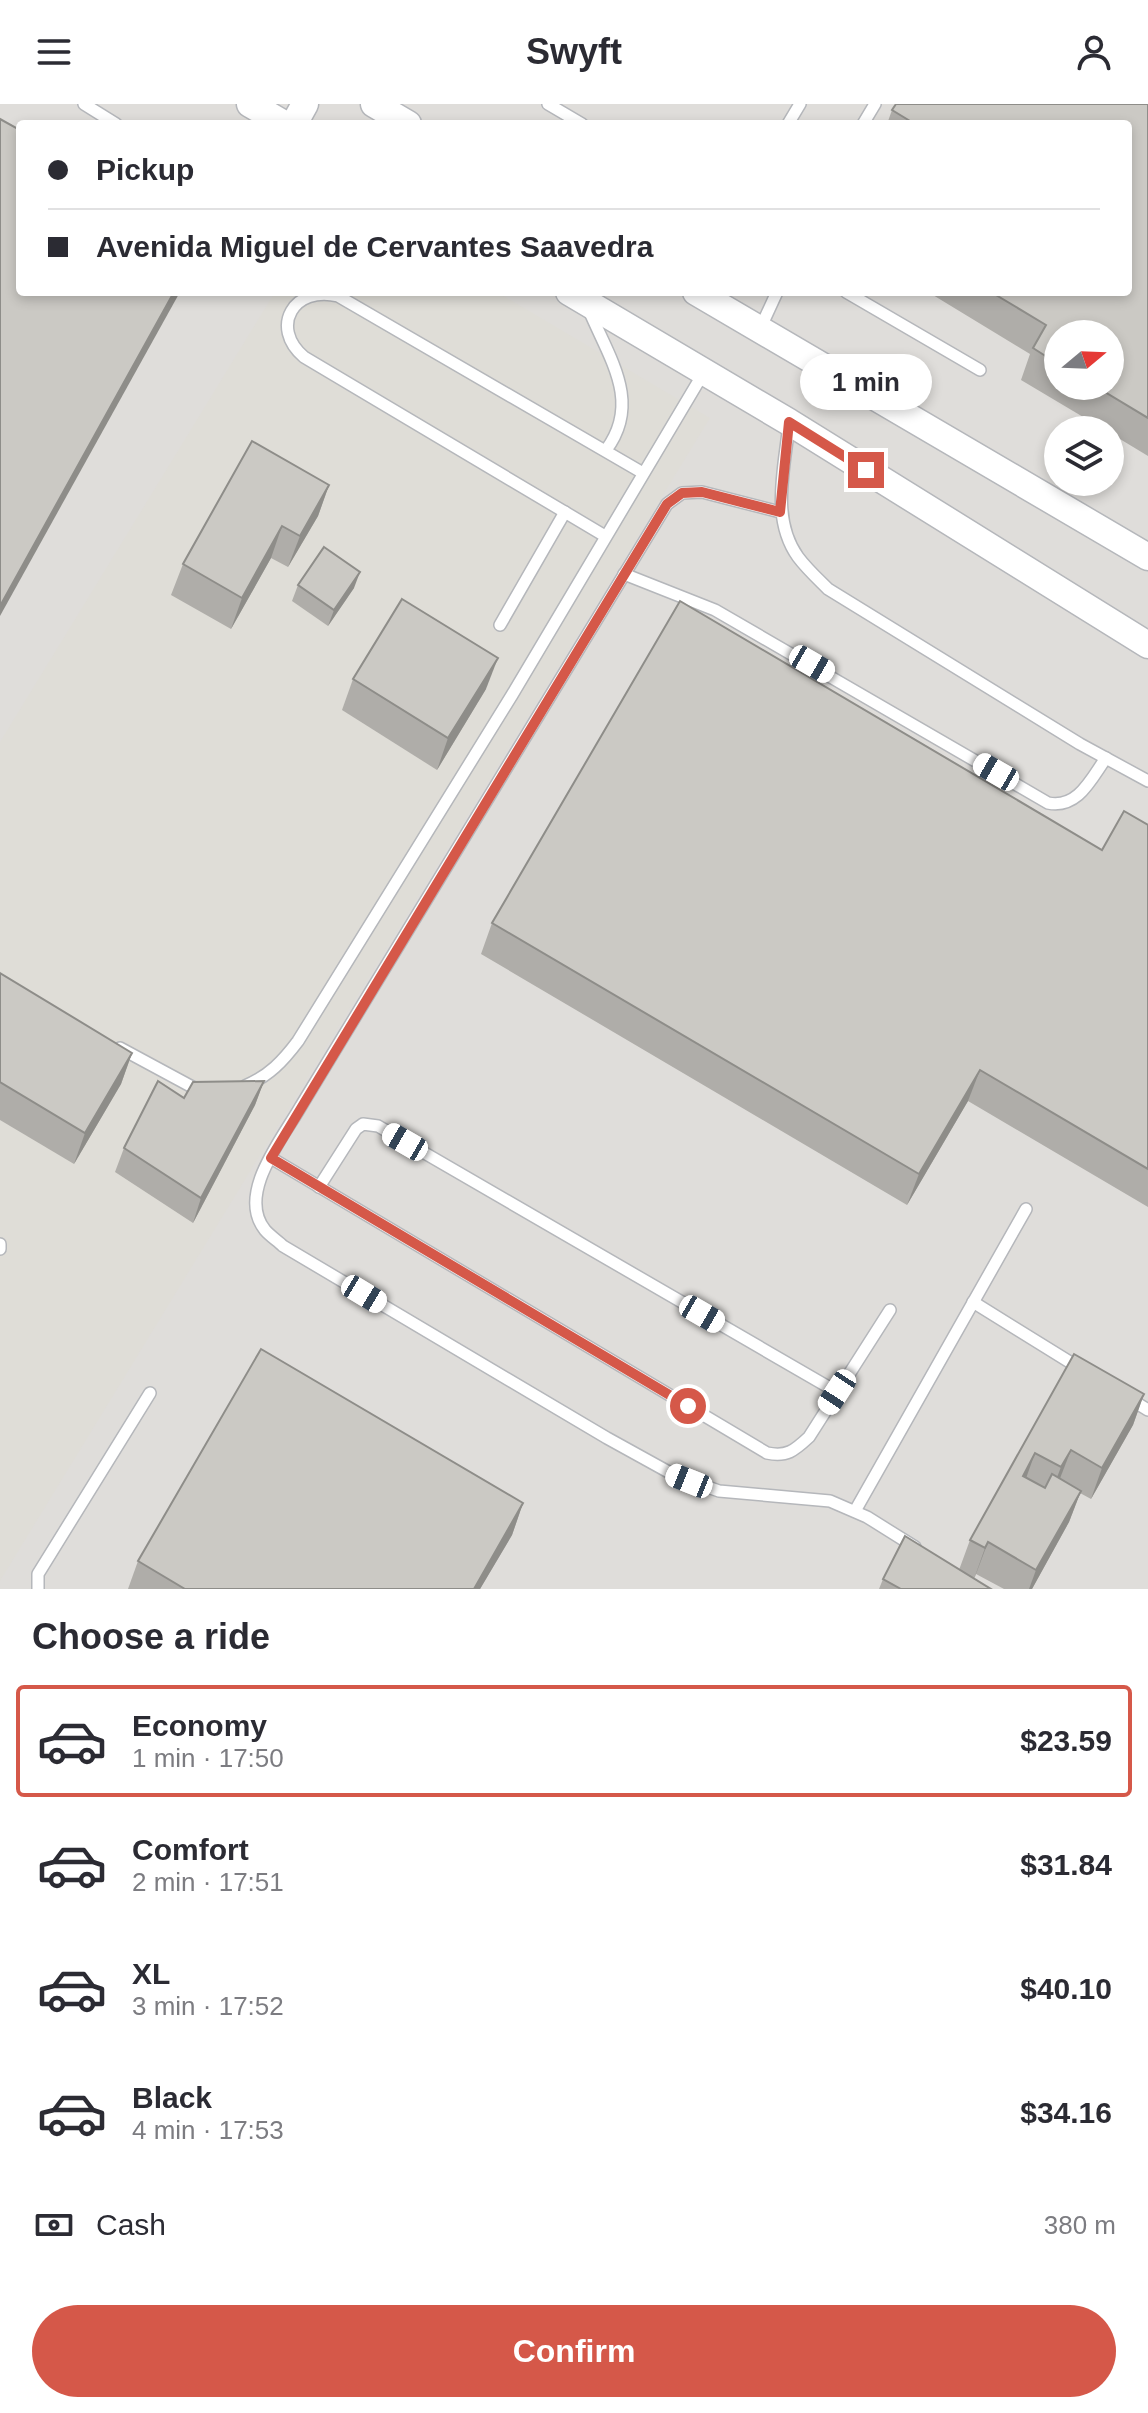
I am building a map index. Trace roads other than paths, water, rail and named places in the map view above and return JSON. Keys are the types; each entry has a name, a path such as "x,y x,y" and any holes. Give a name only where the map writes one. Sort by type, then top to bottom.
{"street":[{"path":"250,104 277,120"},
{"path":"374,104 401,120"},
{"path":"703,296 1148,557"},
{"path":"577,297 789,422 1148,645"}],"lane":[{"path":"84,104 110,120"},
{"path":"548,104 575,120"},
{"path":"308,296 300,302 287,327 292,347 304,357 605,536"},
{"path":"338,296 643,473"},
{"path":"760,330 775,296"},
{"path":"853,296 980,370"},
{"path":"577,297 620,382 621,426 606,450"},
{"path":"112,1044 196,1089 227,1090 260,1080 281,1064 512,695 704,372"},
{"path":"789,422 780,512 784,530 798,556 828,589 1148,781"},
{"path":"780,512 702,492 682,493 667,504 260,1175 255,1197 258,1217 264,1229 283,1246 674,1475 719,1491 817,1499 855,1511 931,1557"},
{"path":"500,625 565,512"},
{"path":"624,574 715,610 1048,803 1060,805 1071,802 1106,758"},
{"path":"319,1187 356,1129 363,1124 378,1126 837,1392"},
{"path":"271,1158 767,1453 793,1453 809,1437 890,1310"},
{"path":"855,1511 1026,1209"},
{"path":"973,1302 1094,1377"},
{"path":"38,1589 38,1574 150,1393"},
{"path":"1121,1394 1148,1410"}]}
